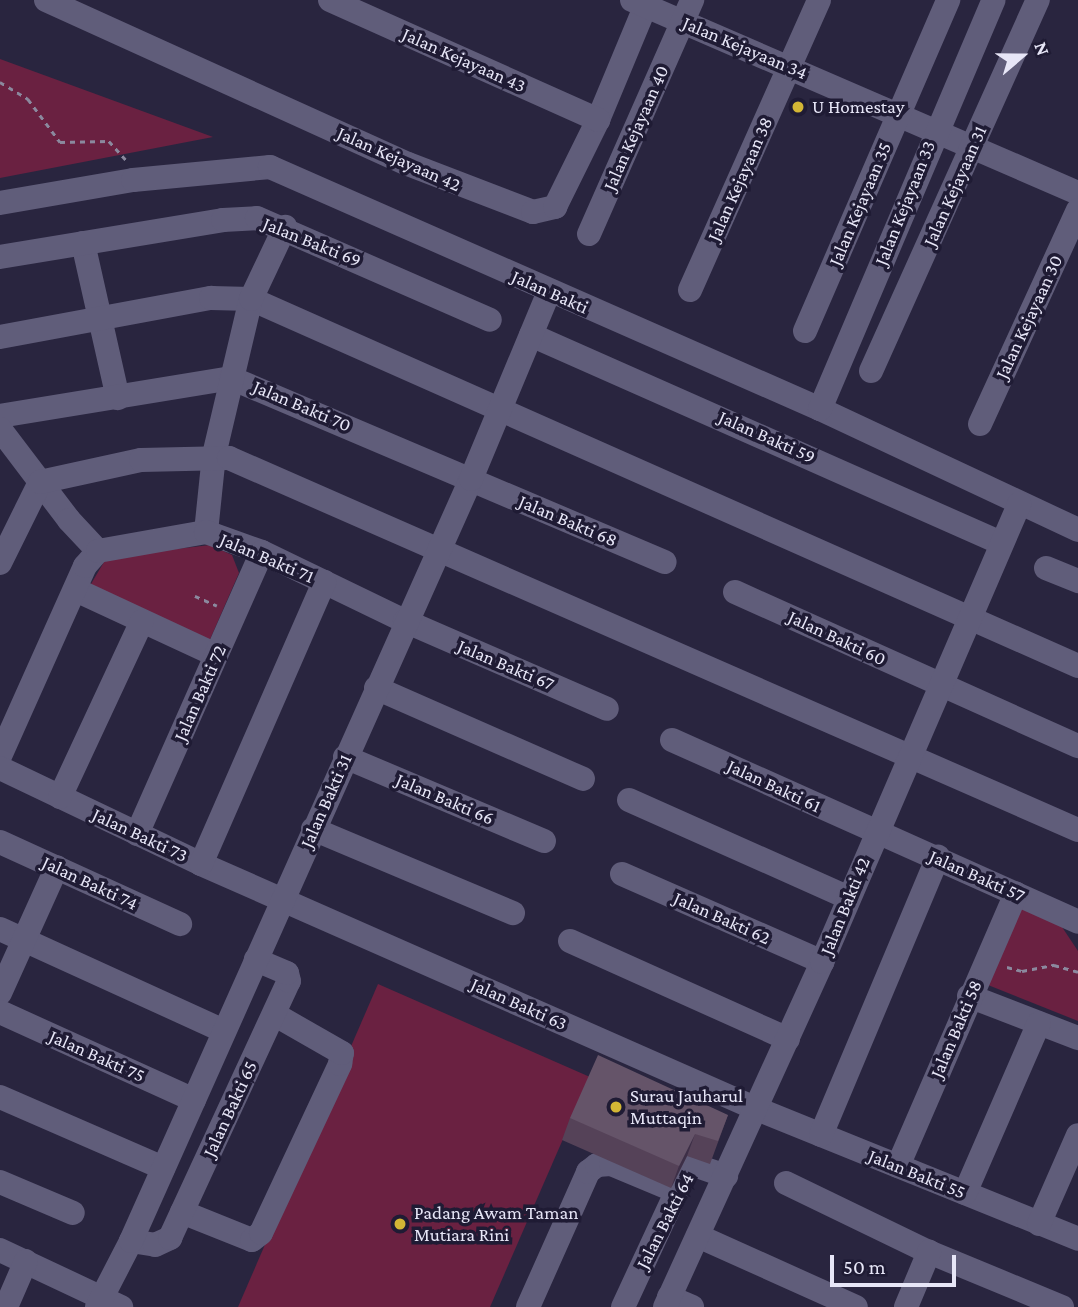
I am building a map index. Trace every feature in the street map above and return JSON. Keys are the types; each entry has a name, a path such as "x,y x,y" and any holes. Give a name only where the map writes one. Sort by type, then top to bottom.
{"street":[{"name":"Jalan Kejayaan 42","path":"46,0 408,164 533,212 555,207 598,120 641,2"},
{"name":"Jalan Kejayaan 43","path":"330,0 598,120"},
{"name":"Jalan Kejayaan 38","path":"690,290 819,0"},
{"name":"Jalan Kejayaan 35","path":"805,331 948,0"},
{"name":"Jalan Kejayaan 33","path":"820,409 935,130 995,0"},
{"name":"Jalan Kejayaan 31","path":"871,371 1038,0"},
{"name":"Jalan Kejayaan 34","path":"641,2 687,11 790,67 1078,193"},
{"name":"Jalan Kejayaan 40","path":"589,234 687,11"},
{"name":"Jalan Bakti","path":"0,203 133,180 270,167 820,409 1078,530"},
{"name":"Jalan Kejayaan 30","path":"980,424 1078,210"},
{"name":"Jalan Bakti 69","path":"0,257 223,220 257,218 285,227 490,320"},
{"path":"206,532 215,455 251,299 285,227"},
{"path":"83,243 118,398"},
{"name":"Jalan Bakti 31","path":"107,1304 131,1241 313,828 471,479 549,292"},
{"path":"0,337 99,321 211,298 251,299 499,412 1078,666"},
{"name":"Jalan Bakti 59","path":"531,335 1001,543"},
{"name":"Jalan Bakti 70","path":"0,416 231,379 471,479"},
{"path":"0,429 98,551 85,566 0,756"},
{"path":"40,482 141,460 215,455 439,547 907,757 1078,830"},
{"name":"Jalan Bakti 68","path":"471,479 665,562"},
{"path":"0,563 40,482"},
{"name":"Jalan Bakti 42","path":"667,1302 822,962 907,757 1019,504"},
{"name":"Jalan Bakti 71","path":"98,551 206,532 262,552 405,621"},
{"name":"Jalan Bakti 72","path":"137,834 262,552"},
{"path":"1046,568 1078,581"},
{"path":"201,864 324,582"},
{"path":"76,590 216,655"},
{"name":"Jalan Bakti 60","path":"735,592 938,685"},
{"path":"60,797 142,621"},
{"name":"Jalan Bakti 67","path":"405,621 607,709"},
{"path":"938,685 1078,746"},
{"path":"376,688 583,779"},
{"name":"Jalan Bakti 61","path":"672,740 875,832"},
{"name":"Jalan Bakti 66","path":"345,757 544,841"},
{"name":"Jalan Bakti 73","path":"0,768 201,864 282,899"},
{"path":"629,800 847,897"},
{"path":"313,828 513,914"},
{"name":"Jalan Bakti 57","path":"875,832 938,857 1078,922"},
{"name":"Jalan Bakti 74","path":"0,842 180,924"},
{"path":"821,1135 938,857"},
{"path":"0,993 57,867"},
{"name":"Jalan Bakti 62","path":"622,874 822,962"},
{"name":"Jalan Bakti 58","path":"898,1166 1016,892"},
{"name":"Jalan Bakti 63","path":"282,899 757,1109"},
{"path":"0,929 224,1031"},
{"path":"570,941 788,1039"},
{"name":"Jalan Bakti 65","path":"131,1241 155,1245 170,1238 289,981 287,973 256,960"},
{"path":"969,996 1078,1038"},
{"name":"Jalan Bakti 75","path":"0,1012 194,1100"},
{"path":"182,1212 252,1240 261,1233 340,1065 342,1053 274,1014"},
{"path":"965,1194 1039,1023"},
{"path":"0,1097 163,1168"},
{"name":"Jalan Bakti 55","path":"757,1109 1078,1239"},
{"path":"1040,1224 1078,1135"},
{"path":"528,1307 588,1172 597,1165 611,1164 676,1191"},
{"name":"Jalan Bakti 64","path":"624,1307 676,1191 694,1165 726,1176"},
{"path":"0,1182 73,1213"},
{"path":"786,1183 929,1252 1062,1307"},
{"path":"698,1236 856,1307"},
{"path":"0,1250 107,1304"},
{"path":"906,1307 929,1252"},
{"path":"6,1307 26,1261"},
{"path":"667,1302 692,1307"}],"path":[{"path":"0,82 28,99 60,142 109,141 124,155 133,180"},
{"path":"987,957 1022,971 1054,965 1078,972"}],"shaded area":[{"path":"0,59 213,137 0,178"},
{"path":"210,545 232,555 239,573 208,644 88,589 104,562 117,556"},
{"path":"1019,903 1060,924 1078,951 1078,1021 983,983"},
{"name":"Padang Awam Taman Mutiara Rini","path":"378,984 590,1077 490,1307 238,1307"}],"building":[{"name":"Surau Jauharul Muttaqin","path":"598,1055 728,1115 718,1141 695,1134 679,1166 570,1118"}],"place":[{"name":"U Homestay","path":"798,107"},
{"name":"Surau Jauharul Muttaqin","path":"616,1107"},
{"name":"Padang Awam Taman Mutiara Rini","path":"400,1224"}]}
